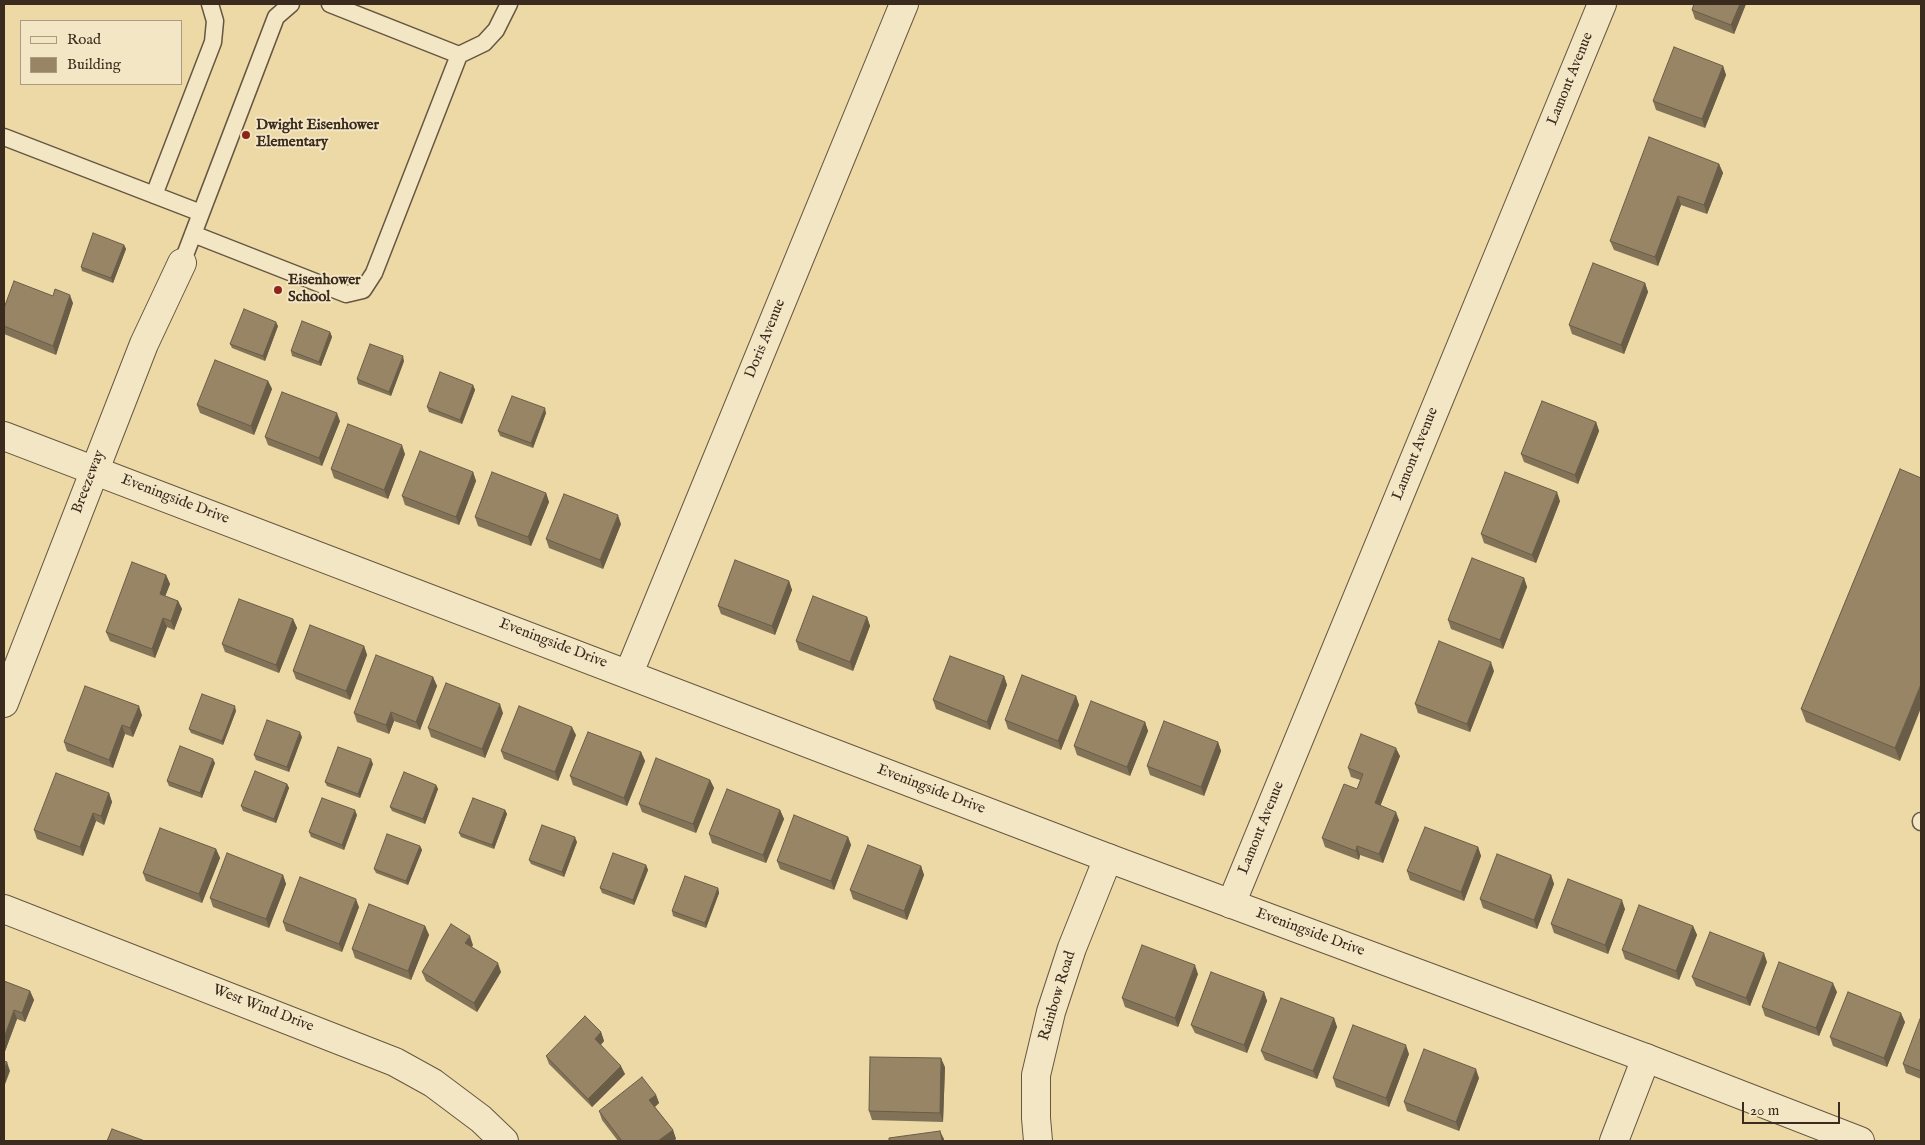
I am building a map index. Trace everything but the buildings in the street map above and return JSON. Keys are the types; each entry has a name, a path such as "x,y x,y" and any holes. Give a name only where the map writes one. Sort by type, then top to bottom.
{"street":[{"name":"Doris Avenue","path":"629,673 904,4"},
{"name":"Lamont Avenue","path":"1231,904 1602,4"},
{"name":"Breezeway","path":"4,704 144,344 182,263"},
{"name":"Eveningside Drive","path":"4,436 629,673 1108,858 1646,1058 1860,1141"},
{"name":"Rainbow Road","path":"1038,1141 1036,1075 1051,1012 1072,948 1108,858"},
{"name":"West Wind Drive","path":"4,909 395,1062 451,1096 481,1119 504,1141"},
{"path":"1614,1141 1646,1058"}],"lane":[{"path":"154,195 213,42 215,21 210,4"},
{"path":"182,263 276,17 291,4"},
{"path":"330,4 460,55"},
{"path":"193,234 346,294 363,290 374,273 460,55 484,43 496,30 509,4"},
{"path":"4,137 201,213"}],"place":[{"name":"Dwight Eisenhower Elementary","path":"246,135"},
{"name":"Eisenhower School","path":"278,290"}]}
